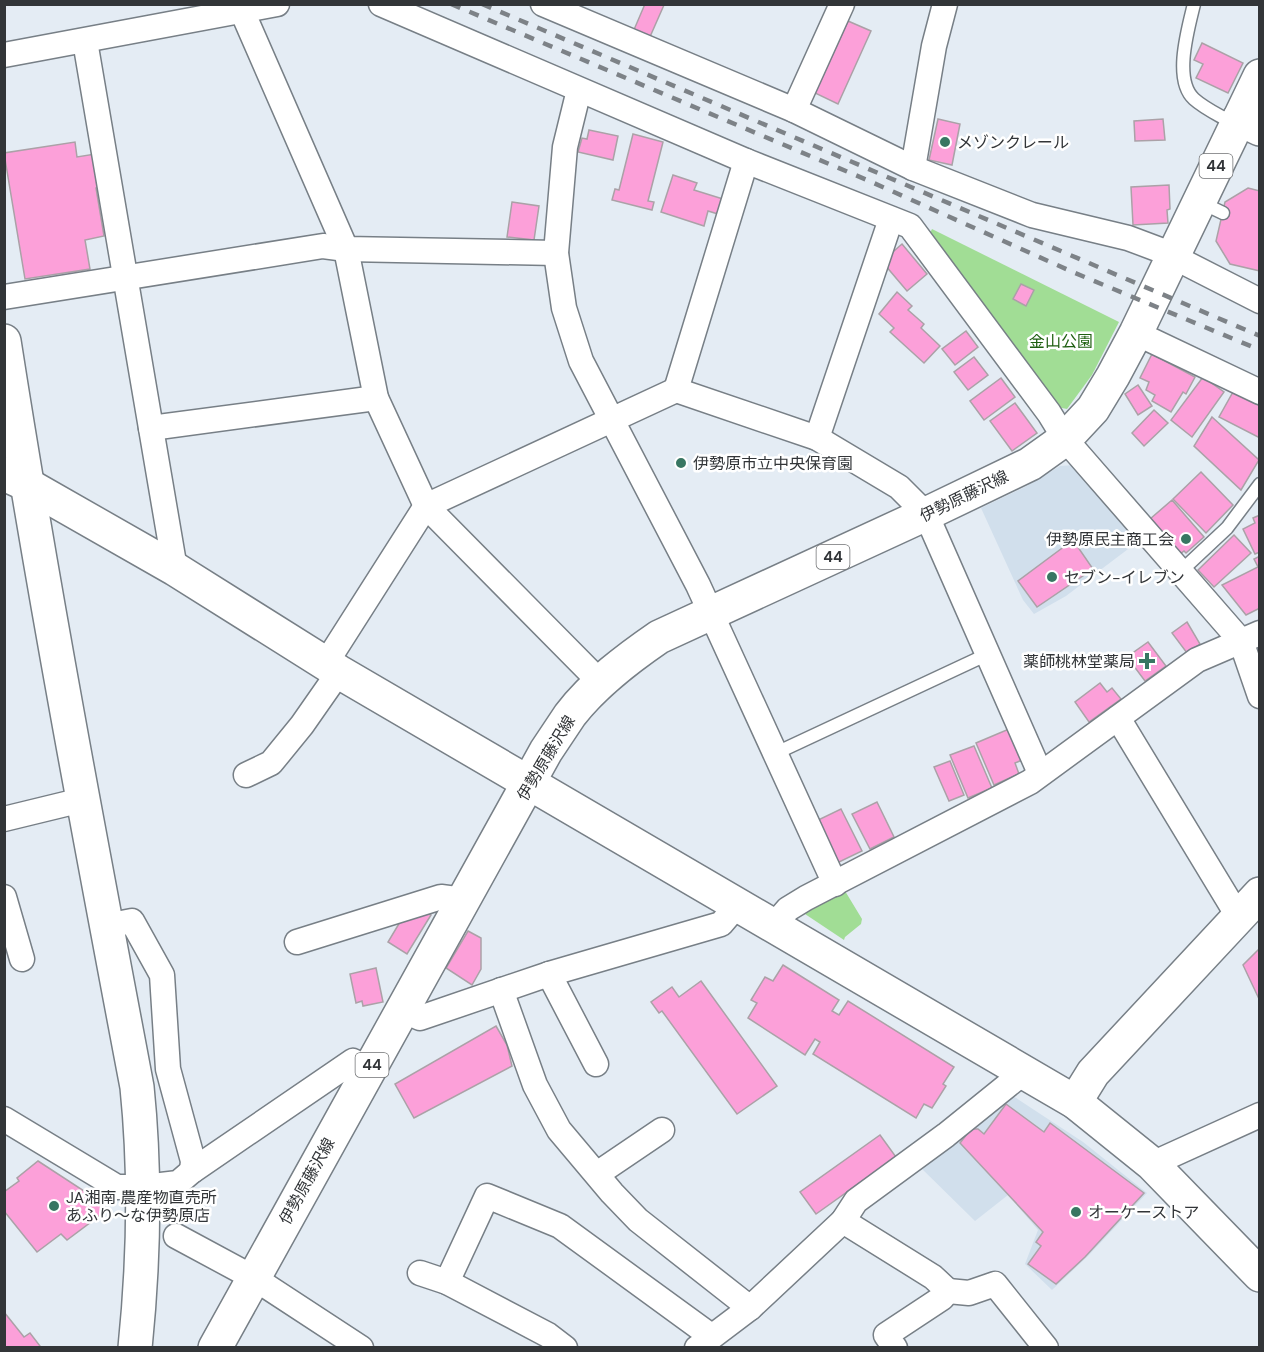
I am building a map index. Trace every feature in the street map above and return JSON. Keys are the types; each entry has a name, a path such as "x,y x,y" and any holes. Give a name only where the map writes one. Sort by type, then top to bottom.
{"street":[{"path":"4,56 277,4"},
{"path":"381,4 746,161 910,226 1042,404 1065,439 1180,572 1250,637 1260,696"},
{"path":"543,4 593,14 913,168 1032,214 1128,238 1172,256 1260,302"},
{"path":"794,110 842,4"},
{"path":"913,168 934,46 945,4"},
{"path":"242,11 346,249 376,398 426,506 601,683"},
{"path":"84,40 175,569"},
{"name":"44","path":"1136,333 1172,256 1211,207 1245,125 1260,76"},
{"path":"579,90 565,147 556,253 564,308 581,361 711,612 835,884"},
{"path":"676,390 746,161"},
{"path":"817,438 891,219"},
{"path":"4,297 324,246 346,249 556,253"},
{"path":"1136,333 1260,392"},
{"name":"伊勢原藤沢線","path":"215,1347 546,751 571,714 628,658 659,637 1030,464 1065,439 1093,409 1136,333"},
{"path":"4,341 16,479 82,800 137,1087 144,1187 135,1347"},
{"path":"246,776 271,763 302,725 426,506 676,390 817,438 899,487 926,514 1040,773"},
{"path":"151,428 376,398"},
{"path":"16,479 175,569 333,668 1075,1102 1152,1164 1260,1275"},
{"path":"774,925 788,909 1030,782 1197,660 1250,637"},
{"path":"1075,1102 1093,1073 1249,905 1118,718"},
{"path":"4,819 82,800"},
{"path":"4,897 22,959"},
{"path":"297,942 441,897 465,900"},
{"path":"402,1010 420,1018 549,974 721,924 738,903"},
{"path":"106,926 132,921 162,975 168,1069 193,1161 192,1171"},
{"path":"549,974 596,1064"},
{"path":"501,990 536,1085 559,1130 638,1220 750,1308"},
{"path":"4,1119 117,1187 178,1183 352,1060 369,1070"},
{"path":"447,1282 487,1196 560,1226 704,1342 750,1308 843,1221 856,1201 946,1135 1024,1072"},
{"path":"1152,1164 1260,1115"},
{"path":"597,1174 662,1130"},
{"path":"843,1221 933,1277 948,1291 969,1293 995,1284 1013,1290 1046,1347"},
{"path":"176,1236 254,1278 361,1347"},
{"path":"420,1273 447,1282 548,1335 565,1347"},
{"path":"895,1347 886,1335 942,1298 948,1291"}],"lane":[{"path":"1194,4 1183,55 1186,89 1194,99 1245,125"},
{"path":"1180,572 1227,528 1260,484"},
{"path":"774,754 988,654"}],"shaded area":[{"path":"1075,465 1140,540 1066,596 1034,614 1023,600 981,508 1025,487 1060,466"},
{"name":"オーケーストア","path":"1013,1096 1083,1142 1147,1193 1088,1256 1052,1290 1025,1264 1038,1230 1008,1195 975,1221 919,1166"}],"green space":[{"name":"金山公園","path":"932,229 1119,322 1092,375 1067,409 1057,407 929,235"},
{"path":"842,886 862,919 861,924 844,940 799,910"}],"building":[{"path":"645,4 664,5 649,39 633,32"},
{"path":"848,21 871,31 838,104 815,93"},
{"path":"1202,43 1243,63 1228,93 1196,78 1203,64 1194,60"},
{"name":"メゾンクレール","path":"938,119 960,124 952,165 929,160"},
{"path":"1163,119 1165,140 1135,141 1134,121"},
{"path":"589,130 618,136 613,160 578,152 582,138 587,139"},
{"path":"633,134 663,142 648,201 654,202 652,210 612,200 615,189 619,190"},
{"path":"75,142 77,157 95,154 100,187 96,188 104,236 85,240 90,269 25,279 4,153"},
{"path":"673,175 697,183 694,190 723,199 718,214 708,211 704,226 661,212"},
{"path":"1169,185 1168,223 1133,225 1131,187"},
{"path":"1248,188 1260,191 1260,271 1230,264 1216,241 1225,202"},
{"path":"512,202 539,206 534,240 507,237"},
{"path":"902,244 927,274 907,291 885,265 890,261 887,257"},
{"path":"1021,284 1034,290 1026,306 1013,299"},
{"path":"897,292 912,306 908,310 924,324 921,328 940,346 924,363 890,332 894,328 879,314"},
{"path":"966,331 978,347 955,365 942,349"},
{"path":"1152,354 1195,377 1186,394 1183,392 1171,412 1152,401 1155,395 1146,390 1149,382 1140,378"},
{"path":"974,357 988,375 968,390 954,372"},
{"path":"1203,377 1224,392 1192,437 1171,420"},
{"path":"1001,378 1015,397 984,420 970,401"},
{"path":"1138,385 1152,406 1138,415 1125,394"},
{"path":"1233,392 1260,406 1260,438 1219,417"},
{"path":"1015,403 1037,433 1012,451 990,421"},
{"path":"1154,410 1168,423 1144,446 1132,433"},
{"path":"1212,417 1259,460 1241,490 1194,446"},
{"path":"1201,472 1233,505 1206,533 1173,499"},
{"path":"1172,500 1204,537 1186,553 1184,551 1180,554 1150,519"},
{"path":"1260,515 1260,552 1255,554 1243,529 1255,523 1253,518"},
{"path":"1234,535 1251,553 1214,587 1198,570"},
{"name":"セブン-イレブン","path":"1073,540 1093,569 1037,607 1018,581"},
{"path":"1260,556 1260,608 1246,615 1222,585 1258,567 1254,559"},
{"path":"1187,622 1200,644 1187,653 1172,633"},
{"name":"薬師桃林堂薬局","path":"1148,642 1166,666 1145,681 1127,657"},
{"path":"1100,683 1107,692 1112,688 1121,699 1089,722 1075,702"},
{"path":"1009,729 1022,760 1015,763 1019,774 994,785 976,743"},
{"path":"974,746 992,788 968,798 950,755"},
{"path":"950,761 964,795 949,801 934,767"},
{"path":"877,802 894,837 870,849 852,814"},
{"path":"841,809 862,851 837,863 816,821"},
{"path":"423,911 431,915 407,954 388,942 403,917"},
{"path":"468,931 481,938 481,969 472,985 446,968"},
{"path":"1260,948 1260,1001 1243,965"},
{"path":"783,965 839,1000 832,1011 839,1015 848,1001 954,1067 943,1084 946,1086 932,1108 924,1104 916,1118 813,1054 820,1042 815,1039 805,1055 748,1018 757,1003 751,1000 765,977 773,981"},
{"path":"376,968 383,1002 363,1006 362,1001 356,1003 350,974"},
{"path":"701,981 777,1086 737,1114 662,1011 659,1013 651,1002 672,987 679,997"},
{"path":"496,1026 507,1045 512,1066 414,1118 395,1084"},
{"name":"オーケーストア","path":"1006,1104 1044,1132 1050,1123 1144,1193 1085,1257 1056,1284 1028,1264 1041,1246 1036,1242 1043,1232 960,1143 971,1129 978,1129 984,1134"},
{"path":"880,1135 896,1157 816,1214 800,1192"},
{"name":"JA湘南 農産物直売所 あふり～な伊勢原店","path":"38,1161 101,1202 107,1210 67,1240 61,1234 37,1252 4,1211 4,1192 19,1181 17,1178"},
{"path":"4,1312 24,1337 30,1333 40,1346 37,1348 4,1348"}],"railway":[{"path":"451,4 867,180 1075,273 1260,350"},
{"path":"482,4 1260,336"}],"place":[{"name":"メゾンクレール","path":"945,142"},
{"name":"伊勢原市立中央保育園","path":"681,463"},
{"name":"伊勢原民主商工会","path":"1186,539"},
{"name":"セブン-イレブン","path":"1052,577"},
{"name":"薬師桃林堂薬局","path":"1147,661"},
{"name":"JA湘南 農産物直売所 あふり～な伊勢原店","path":"54,1206"},
{"name":"オーケーストア","path":"1076,1212"}]}
